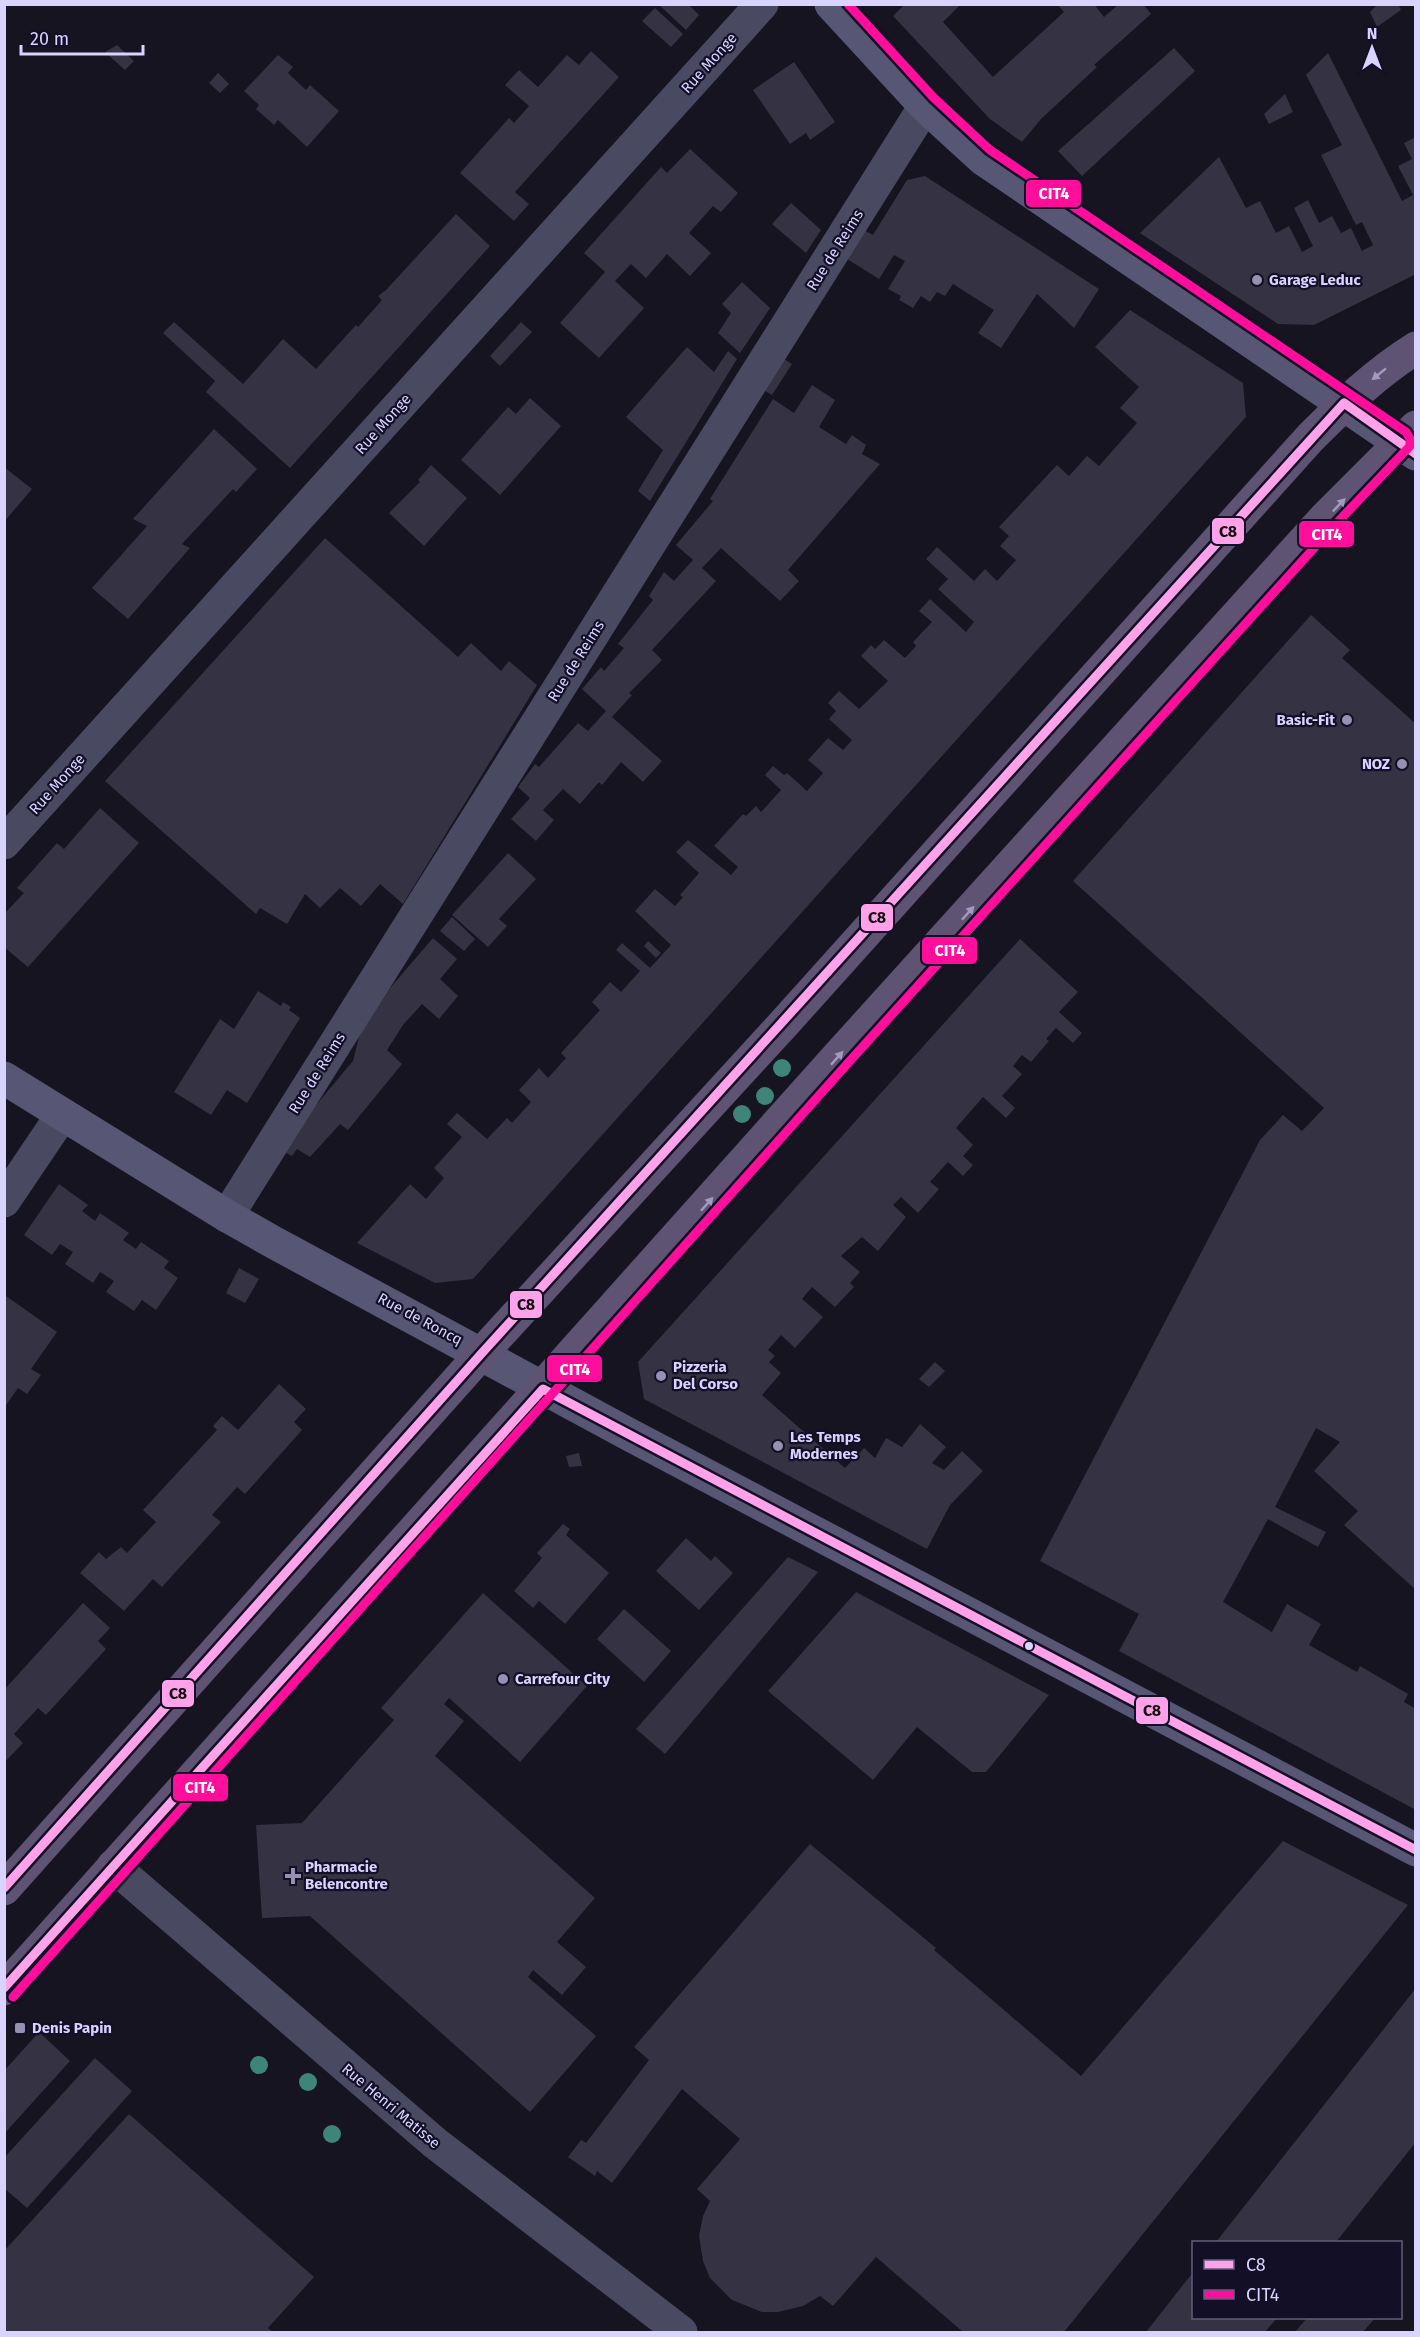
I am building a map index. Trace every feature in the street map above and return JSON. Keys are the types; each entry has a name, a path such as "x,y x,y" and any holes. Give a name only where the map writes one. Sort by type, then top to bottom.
{"main road":[{"path":"4,1889 482,1353 1344,403 1379,373 1416,348"},
{"path":"4,1989 543,1389 839,1055 1324,519 1410,441"}],"street":[{"name":"Rue Monge","path":"4,843 762,4"},
{"path":"831,4 956,137 1011,180 1344,403 1410,441"},
{"name":"Rue de Reims","path":"227,1216 925,106"},
{"name":"Rue de Roncq","path":"4,1078 227,1216 482,1353 543,1389 1416,1850"},
{"path":"4,1202 62,1115"},
{"name":"Rue Henri Matisse","path":"113,1866 435,2143 666,2328"}],"building":[{"path":"658,4 688,4 699,15 686,30"},
{"path":"905,4 961,4 943,22 993,77 1064,12 1057,4 1094,4 1104,17 1119,4 1143,4 1151,14 1094,65 1097,67 1041,119 1022,142 990,119 893,16"},
{"path":"1378,4 1398,4 1401,10 1377,27 1370,12"},
{"path":"655,8 683,34 671,47 642,21"},
{"path":"117,45 134,61 125,70 105,52"},
{"path":"1174,48 1195,71 1082,176 1058,151"},
{"path":"591,51 619,77 515,192 529,204 514,221 460,173 509,118 514,123 529,106 505,85 519,70 538,87 567,55 579,65"},
{"path":"1328,53 1402,201 1413,195 1398,166 1412,159 1404,143 1416,137 1416,274 1314,325 1278,324 1140,233 1219,157 1246,208 1260,201 1276,233 1289,226 1302,252 1313,246 1294,208 1308,200 1319,223 1332,216 1341,233 1351,228 1362,251 1373,245 1362,222 1356,225 1321,155 1342,145 1306,75"},
{"path":"278,55 293,67 288,73 306,90 310,85 339,111 307,147 278,120 274,125 256,109 259,105 244,91"},
{"path":"794,62 835,122 810,140 806,133 790,144 753,90"},
{"path":"218,73 229,84 220,93 209,83"},
{"path":"1285,94 1293,112 1269,124 1264,114"},
{"path":"690,149 738,193 721,212 713,206 689,233 711,253 690,276 667,254 646,278 631,264 615,281 644,308 599,358 560,323 605,272 584,253 661,167 667,173"},
{"path":"925,176 1099,289 1074,328 1037,294 1001,348 978,333 994,310 953,284 945,296 937,292 930,302 921,296 913,308 899,300 901,296 888,289 905,261 894,255 879,279 844,257 862,229 873,235 907,180"},
{"path":"791,203 821,230 806,253 772,224"},
{"path":"456,214 490,246 290,468 206,392 215,381 163,333 174,322 243,384 283,339 316,369 356,325 358,327 382,300 378,296"},
{"path":"742,282 770,308 740,353 718,333 731,313 722,304"},
{"path":"1130,310 1243,383 1246,417 473,1279 435,1283 357,1243 410,1184 426,1199 444,1178 434,1168 462,1137 447,1124 457,1113 487,1139 507,1118 512,1123 531,1102 519,1090 539,1068 548,1078 566,1058 561,1053 600,1010 592,1002 610,982 621,992 640,971 616,950 622,943 650,968 671,945 635,911 655,889 675,906 683,897 680,895 699,873 676,852 688,840 731,875 738,867 714,846 743,814 746,816 756,806 761,812 781,790 765,775 773,766 784,775 787,773 807,791 823,773 808,760 828,738 843,750 852,740 829,719 836,711 828,703 839,691 859,709 888,681 861,656 871,645 875,649 884,640 905,658 916,646 913,642 932,622 919,611 930,599 966,632 974,622 938,589 948,579 926,559 937,547 974,581 985,569 997,581 1016,560 1000,546 1009,536 999,527 1057,465 1069,476 1087,456 1099,466 1137,423 1120,408 1139,387 1095,347"},
{"path":"521,322 532,332 500,366 490,356"},
{"path":"687,347 714,372 728,351 737,359 650,501 638,491 663,450 626,417"},
{"path":"776,354 792,364 772,395 757,386"},
{"path":"812,385 835,400 819,427 846,444 852,435 866,445 862,454 880,464 788,570 799,581 780,601 721,548 702,568 716,581 652,650 662,660 629,693 632,695 612,717 662,761 643,782 621,762 602,785 599,782 580,804 563,789 543,810 554,820 536,841 511,819 530,798 518,787 535,764 539,767 578,723 588,731 606,711 582,689 601,667 604,671 624,648 618,644 653,600 649,596 664,572 674,581 693,560 676,545 713,501 710,499 773,399 794,413"},
{"path":"530,398 561,426 500,495 461,460 508,407 516,414"},
{"path":"214,429 257,469 236,492 233,489 182,544 190,548 128,619 92,588 147,526 133,519"},
{"path":"431,465 467,498 424,546 389,513 420,482 418,480"},
{"path":"4,467 32,489 4,522"},
{"path":"325,538 458,657 471,643 501,671 509,661 537,685 403,904 380,884 361,906 340,888 320,908 305,894 287,924 260,908 256,914 105,781"},
{"path":"1311,615 1350,650 1342,658 1416,724 1416,1590 1344,1525 1358,1511 1314,1471 1340,1442 1316,1428 1275,1507 1326,1532 1318,1547 1268,1519 1223,1602 1272,1632 1287,1604 1321,1624 1309,1645 1357,1672 1360,1666 1408,1694 1404,1702 1416,1709 1416,1810 1119,1651 1139,1614 1040,1561 1260,1140 1283,1115 1302,1131 1324,1108 1073,881"},
{"path":"100,808 139,843 28,967 4,947 4,914 24,893 17,888 57,843 64,849"},
{"path":"508,853 536,879 499,919 507,926 488,947 452,915"},
{"path":"452,917 475,939 464,951 440,931"},
{"path":"433,938 457,959 440,979 458,996 439,1019 422,1004 403,1025 387,1050 402,1064 348,1130 340,1124 310,1157 297,1149 292,1156 279,1149 353,1061 359,1037 378,1002"},
{"path":"1020,939 1078,992 1059,1012 1082,1033 1073,1043 1056,1028 1046,1039 1049,1041 1031,1062 1022,1055 1013,1066 1022,1074 1002,1096 1015,1108 1006,1118 983,1097 956,1128 973,1145 963,1156 973,1165 963,1176 948,1162 930,1182 939,1189 918,1213 901,1197 893,1205 906,1217 878,1251 862,1237 841,1256 860,1272 850,1283 854,1287 835,1307 812,1287 802,1299 823,1317 795,1348 781,1335 768,1350 775,1356 769,1362 781,1373 762,1395 845,1468 864,1448 875,1458 886,1438 902,1447 920,1424 946,1447 932,1463 944,1470 962,1451 983,1471 950,1505 927,1549 644,1399 638,1362"},
{"path":"648,941 661,953 656,958 644,946"},
{"path":"258,991 281,1006 283,1002 291,1007 289,1010 300,1018 247,1103 227,1090 211,1115 174,1092 220,1019 234,1029"},
{"path":"59,1184 88,1205 82,1211 95,1221 100,1213 129,1233 123,1240 136,1249 141,1242 169,1261 164,1268 178,1278 156,1310 142,1300 134,1311 106,1292 114,1281 100,1272 93,1283 65,1264 73,1252 60,1244 52,1255 24,1235"},
{"path":"239,1268 259,1279 245,1303 226,1293"},
{"path":"6,1296 57,1332 31,1369 41,1375 27,1394 18,1388 4,1408"},
{"path":"935,1362 945,1371 929,1387 919,1379"},
{"path":"279,1384 306,1409 294,1422 302,1430 245,1494 237,1487 212,1515 221,1522 162,1587 153,1579 124,1611 80,1573 99,1552 106,1559 121,1547 127,1553 156,1522 143,1510 217,1430 213,1426 222,1416 238,1430"},
{"path":"579,1453 582,1466 569,1467 566,1456"},
{"path":"563,1524 570,1529 566,1535 609,1573 565,1624 539,1601 533,1608 514,1591 542,1558 537,1553"},
{"path":"686,1538 711,1561 715,1556 733,1573 699,1610 656,1571"},
{"path":"788,1557 818,1572 665,1754 636,1729"},
{"path":"856,1592 1049,1695 986,1772 972,1772 917,1727 873,1780 768,1691"},
{"path":"483,1593 587,1686 520,1762 449,1698 444,1704 464,1721 435,1756 595,1898 557,1942 586,1967 562,1995 533,1970 528,1977 596,2036 530,2112 310,1916 262,1918 256,1825 302,1823 394,1720 381,1708"},
{"path":"83,1603 110,1628 98,1641 106,1649 46,1715 38,1708 14,1734 23,1743 4,1763 4,1690"},
{"path":"624,1609 671,1651 644,1682 597,1639"},
{"path":"1283,1841 1408,1905 1064,2332 963,2332 876,2257 833,2306 820,2296 803,2306 778,2312 762,2312 732,2300 710,2278 703,2261 699,2236 703,2216 710,2201 697,2189 740,2139 682,2089 612,2183 597,2171 595,2176 568,2157 581,2140 586,2143 649,2060 634,2047 810,1844 936,1948 934,1950 1081,2076"},
{"path":"1416,1988 1416,2142 1337,2241 1217,2241"},
{"path":"39,2032 70,2061 4,2134 4,2071"},
{"path":"95,2058 132,2091 27,2208 4,2188 4,2158"},
{"path":"129,2114 314,2277 268,2328 273,2332 4,2332 4,2251"},
{"path":"1192,2274 1192,2319 1276,2319 1265,2332 1146,2332"},
{"path":"1306,2319 1374,2319 1363,2332 1295,2332"}],"transit line":[{"name":"CIT4","path":"13,1997 848,1063 1333,527 1410,446 1410,439 1406,432 990,150 933,97 848,4"},
{"name":"C8","path":"4,1888 482,1353 1344,403 1416,454"},
{"name":"C8","path":"4,1988 543,1389 1416,1850"}],"place":[{"name":"Garage Leduc","path":"1257,280"},
{"name":"Basic-Fit","path":"1347,720"},
{"name":"NOZ","path":"1402,764"},
{"name":"Pizzeria Del Corso","path":"661,1376"},
{"name":"Les Temps Modernes","path":"778,1446"},
{"name":"Carrefour City","path":"503,1679"},
{"name":"Pharmacie Belencontre","path":"293,1876"},
{"name":"Denis Papin","path":"20,2028"}]}
